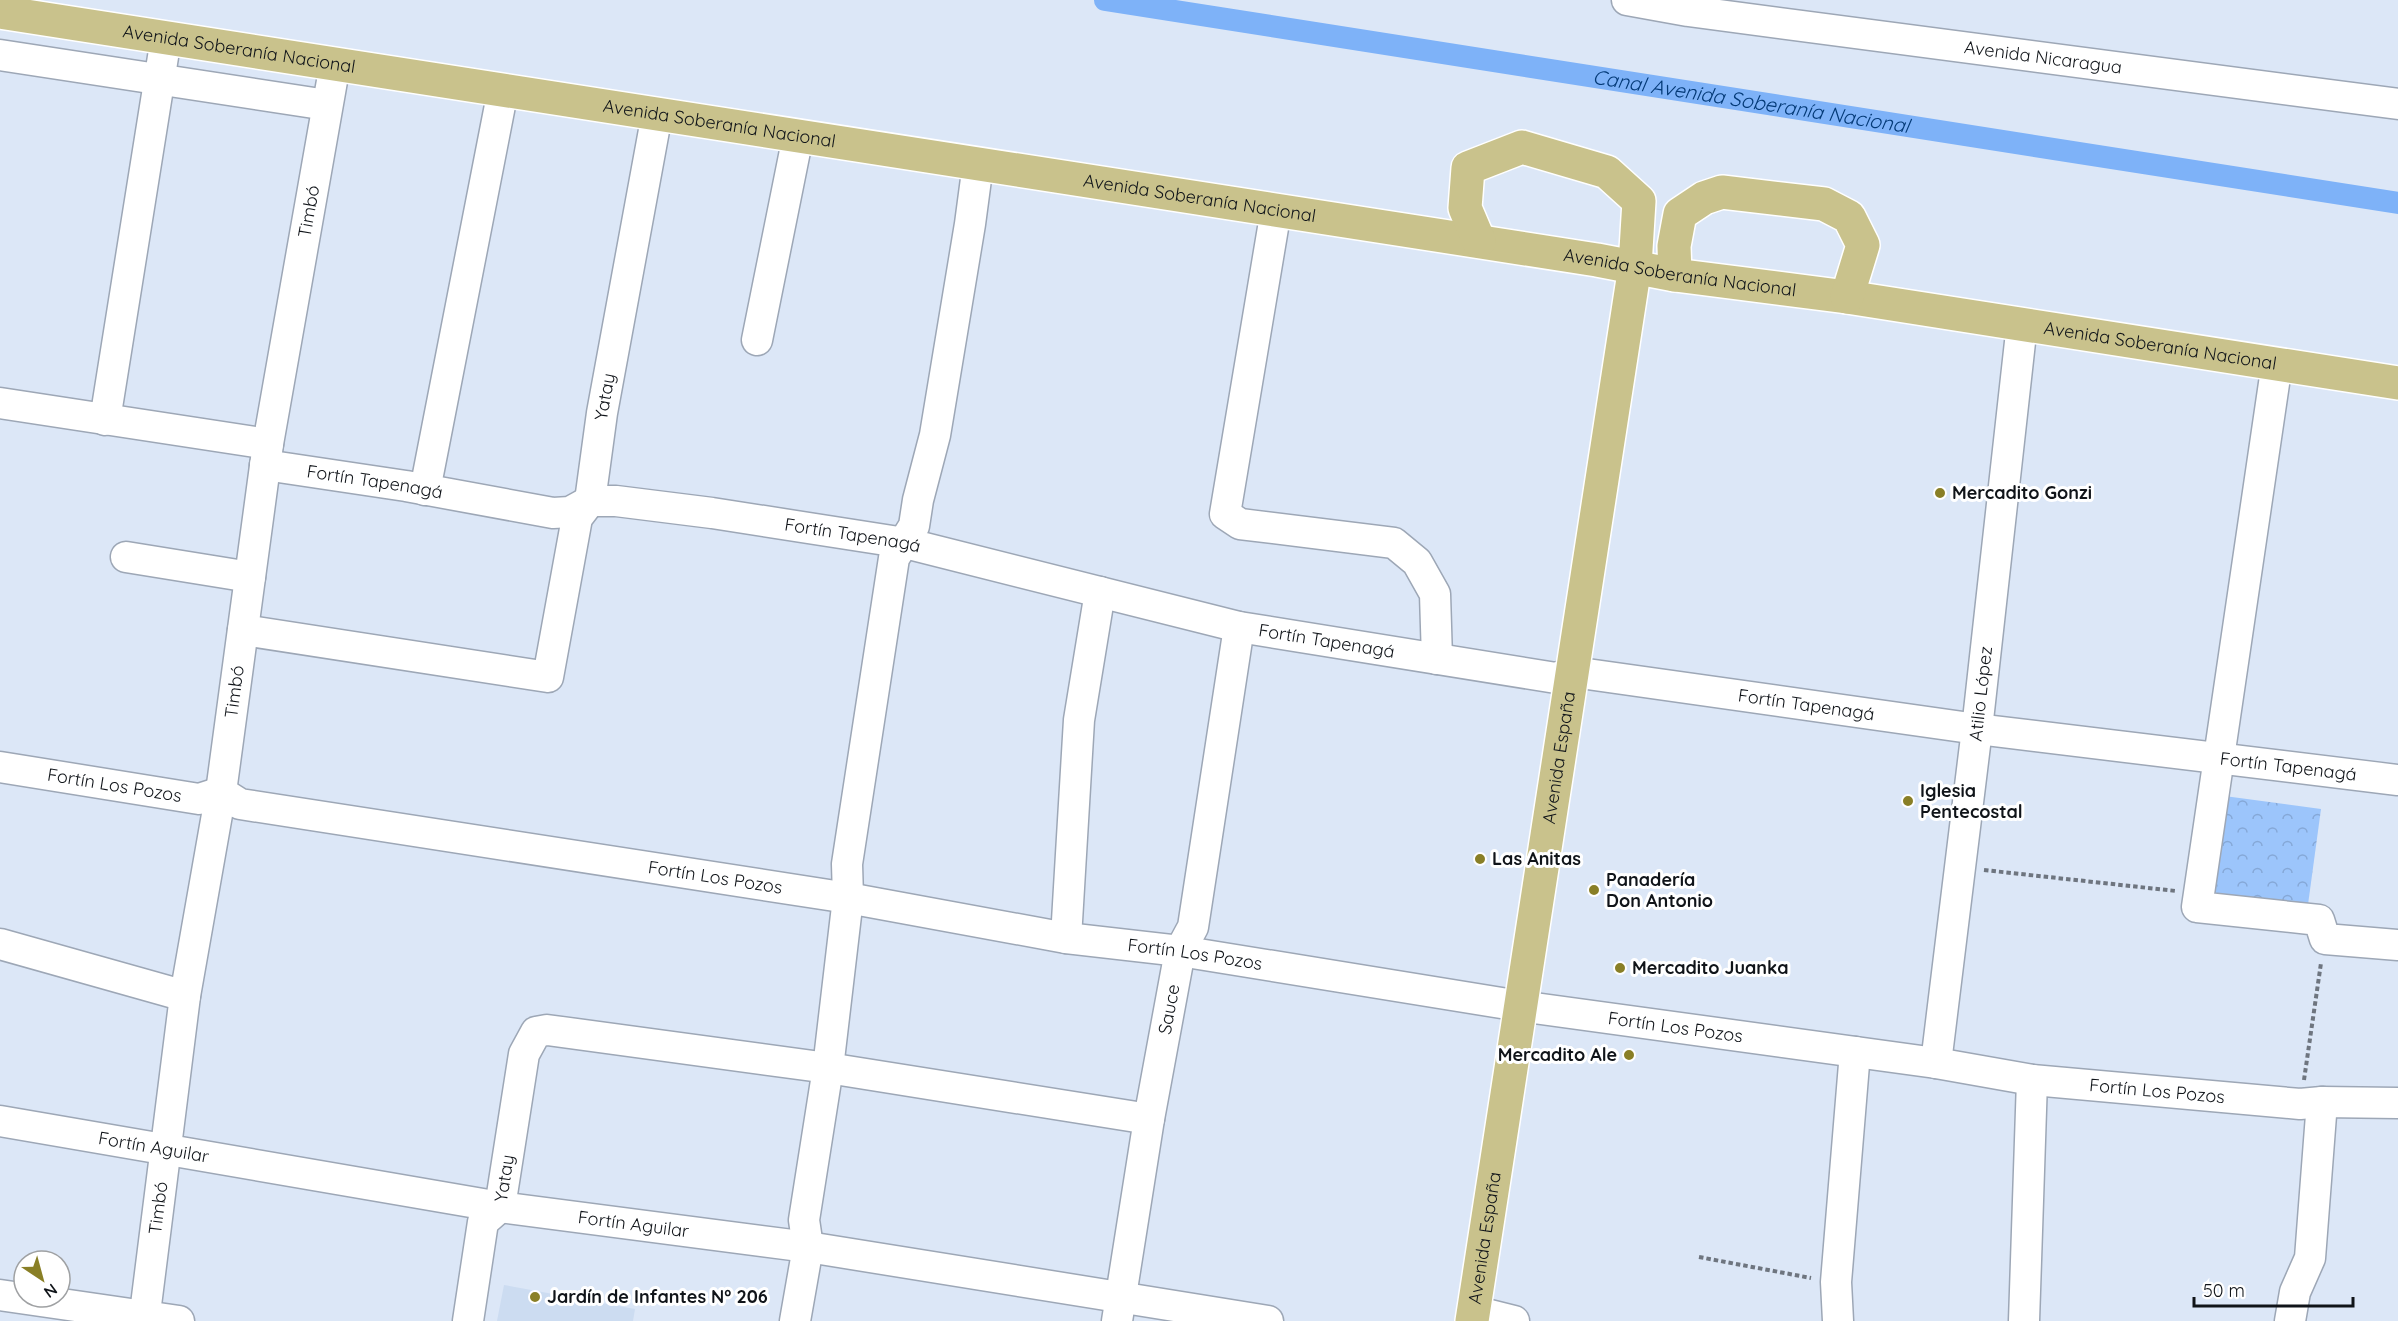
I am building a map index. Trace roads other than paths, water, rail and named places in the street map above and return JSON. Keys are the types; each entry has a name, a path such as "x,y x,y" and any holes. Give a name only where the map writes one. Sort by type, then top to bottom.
{"main road":[{"name":"Avenida Soberanía Nacional","path":"0,12 1479,241 1635,266 1675,275 1847,297 2398,382"},
{"name":"Avenida España","path":"1473,1316 1635,266 1639,201 1607,172 1522,147 1468,168 1465,208 1479,241"},
{"path":"1675,275 1674,246 1680,214 1704,198 1722,192 1824,204 1849,217 1863,245 1847,297"}],"street":[{"name":"Avenida Nicaragua","path":"1627,0 1688,11 2398,104"},
{"path":"105,420 166,38"},
{"path":"0,55 327,105"},
{"name":"Timbó","path":"144,1318 185,996 221,792 267,455 334,64"},
{"path":"425,490 503,90"},
{"name":"Yatay","path":"243,630 548,677 577,518 590,501 602,413 657,114"},
{"path":"757,340 798,136"},
{"path":"795,1321 808,1247 804,1220 828,1068 848,898 847,864 894,558 914,526 918,500 935,435 978,164"},
{"path":"1276,210 1225,514 1240,524 1300,534 1394,543 1417,562 1435,594 1437,659"},
{"name":"Atilio López","path":"1936,1063 1977,729 2022,324"},
{"path":"2277,363 2197,894 2197,907 2319,920 2325,939 2398,945"},
{"name":"Fortín Tapenagá","path":"0,403 105,420 425,490 553,513 570,512 590,501 616,501 712,513 905,543 1239,627 1556,678 1573,672 1977,729 2398,780"},
{"path":"126,557 250,577"},
{"path":"1066,938 1079,720 1100,592"},
{"name":"Sauce","path":"1120,1309 1149,1119 1180,951 1194,927 1239,627"},
{"name":"Fortín Los Pozos","path":"0,767 199,799 221,792 240,804 848,898 1066,938 1180,951 1520,1006 1936,1063 2032,1080 2311,1103 2398,1103"},
{"path":"0,944 185,996"},
{"name":"Yatay","path":"468,1321 483,1222 500,1207 524,1054 536,1032 547,1030 828,1068"},
{"path":"1838,1321 1836,1282 1855,1052"},
{"path":"828,1068 1149,1119"},
{"path":"2024,1321 2032,1080"},
{"path":"2290,1321 2295,1292 2310,1258 2311,1103"},
{"name":"Fortín Aguilar","path":"0,1121 500,1207 808,1247 1120,1309 1268,1321"},
{"path":"0,1295 144,1318 179,1321"},
{"path":"1473,1316 1514,1321"}],"waterway":[{"name":"Canal Avenida Soberanía Nacional","path":"1105,0 2398,203"}],"place":[{"name":"Mercadito Gonzi","path":"1940,493"},
{"name":"Iglesia Pentecostal","path":"1908,801"},
{"name":"Las Anitas","path":"1480,859"},
{"name":"Panadería Don Antonio","path":"1594,890"},
{"name":"Mercadito Juanka","path":"1620,968"},
{"name":"Mercadito Ale","path":"1629,1055"},
{"name":"Jardín de Infantes N° 206","path":"535,1297"}]}
